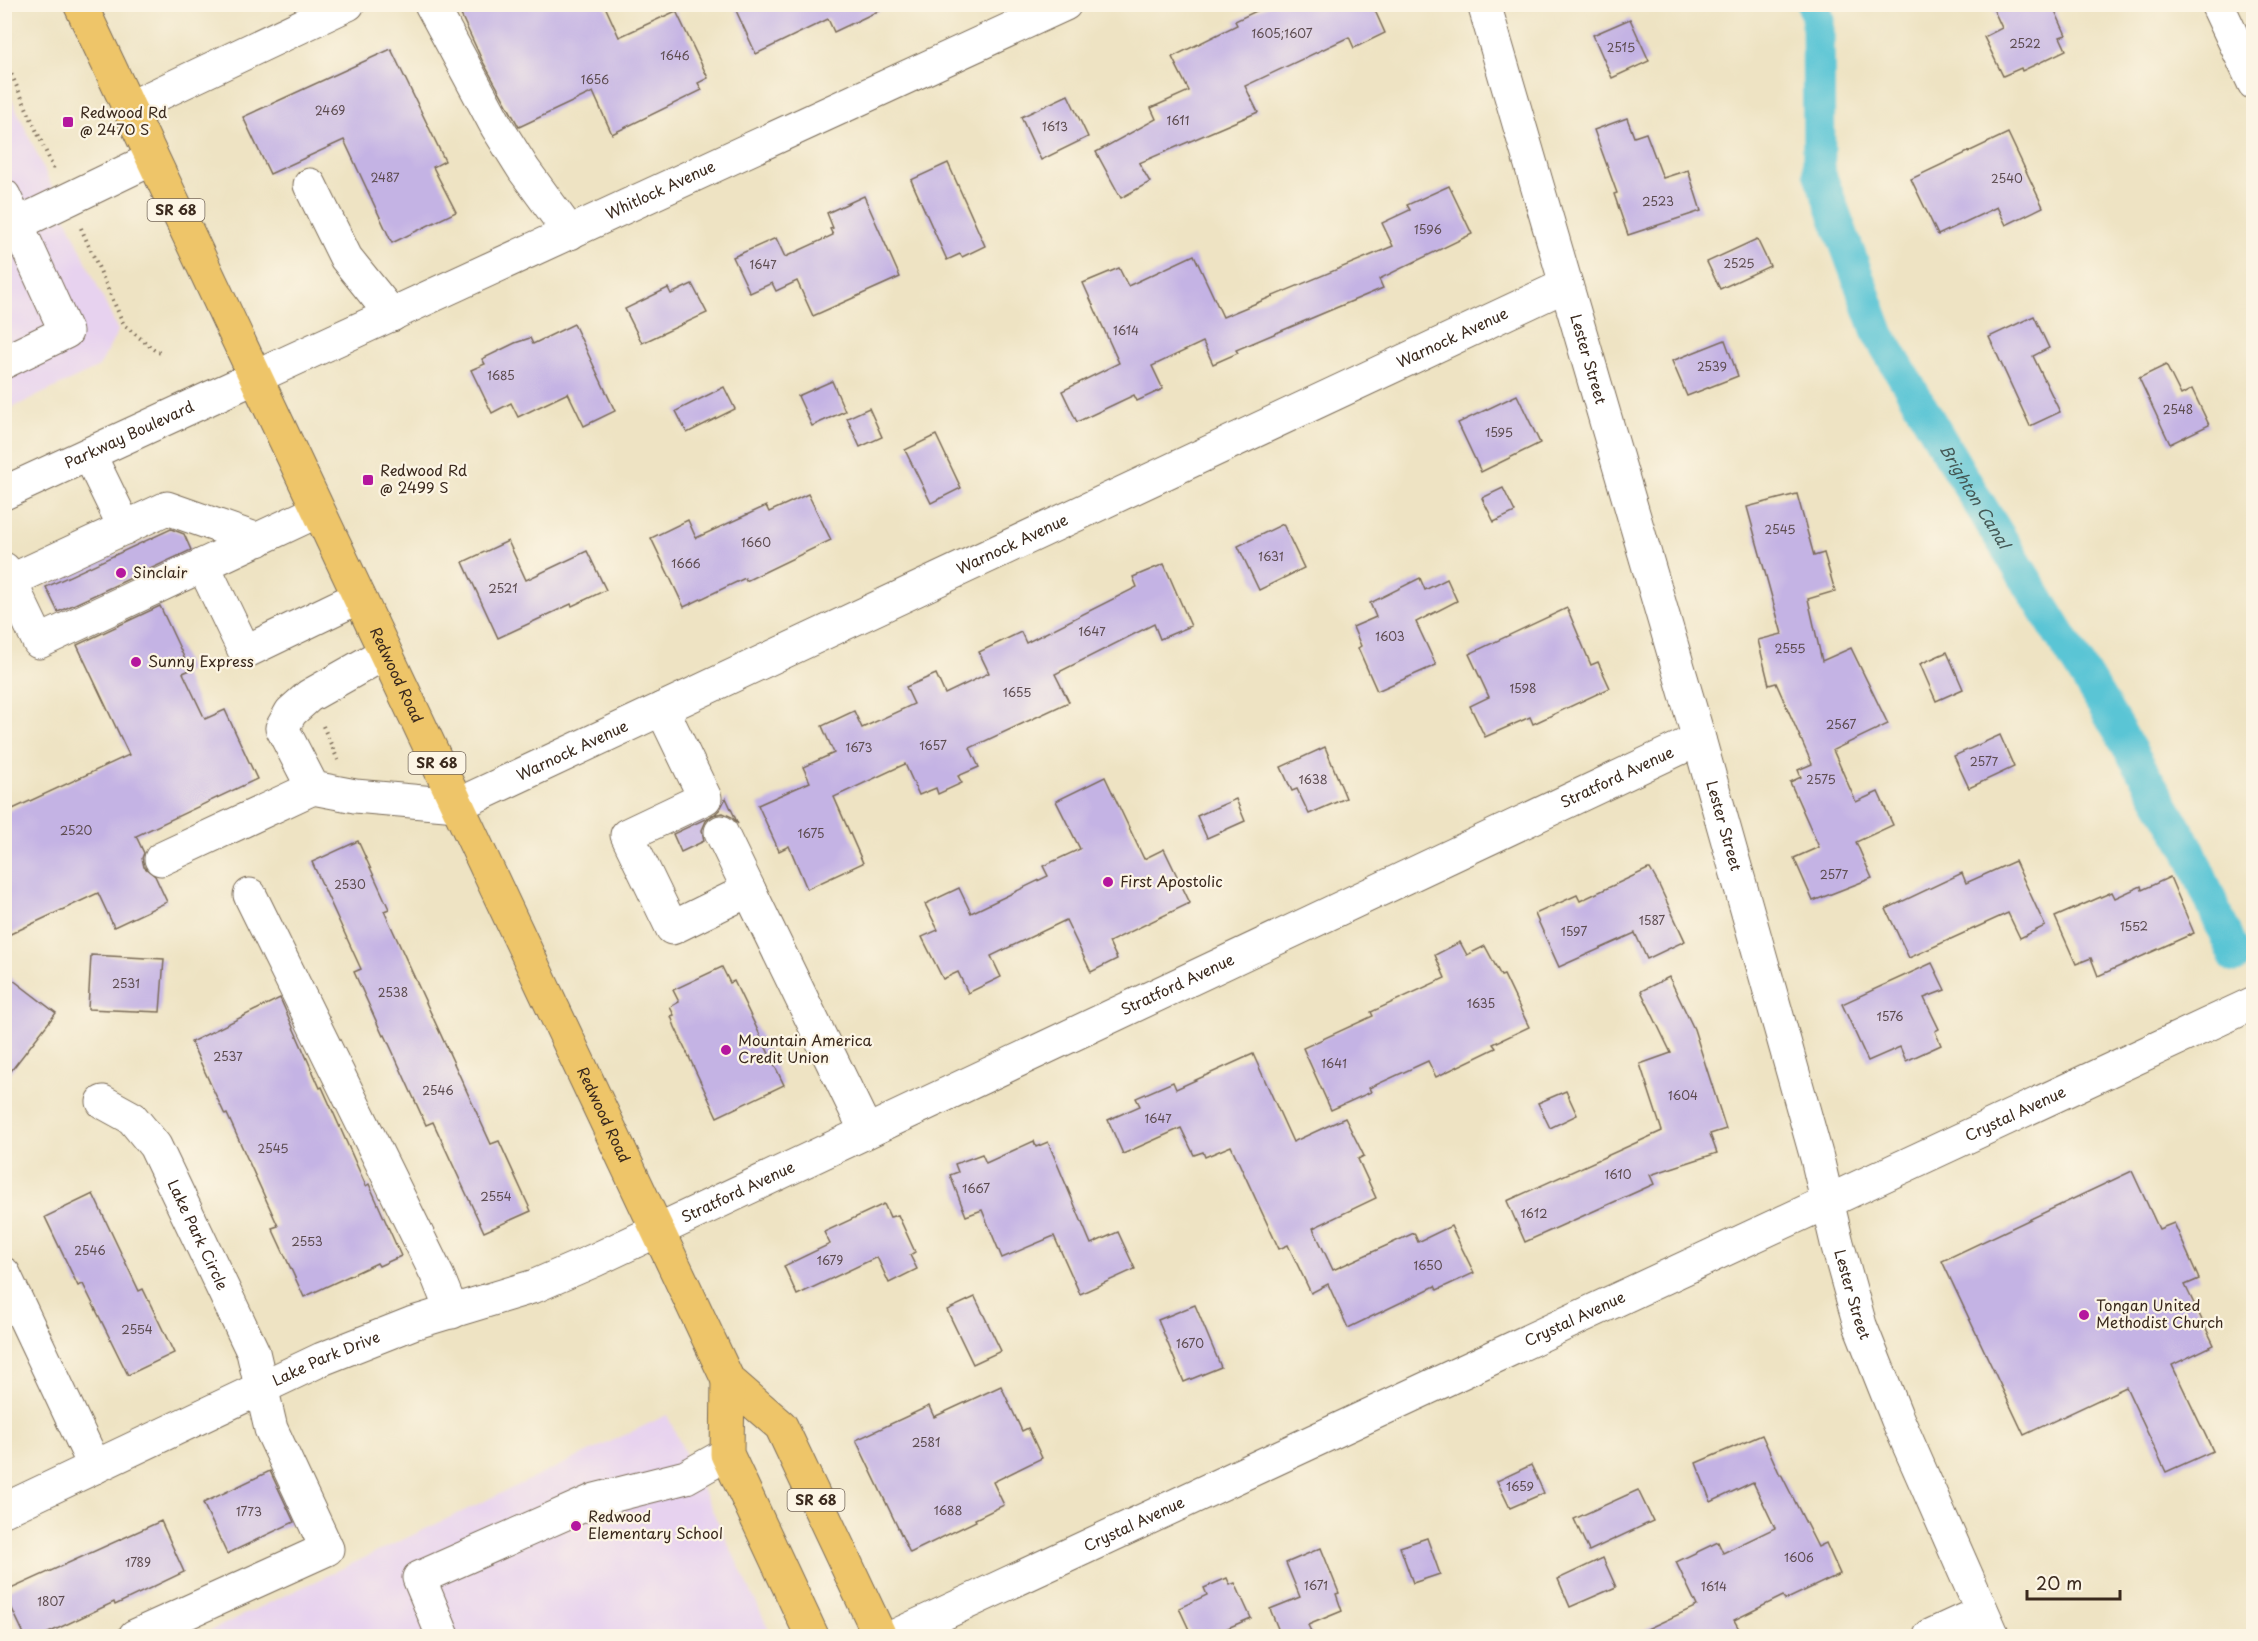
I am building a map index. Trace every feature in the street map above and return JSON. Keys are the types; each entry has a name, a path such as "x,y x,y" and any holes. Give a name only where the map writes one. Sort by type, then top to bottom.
{"main road":[{"name":"Redwood Road","path":"80,4 728,1380 781,1426 880,1636"},
{"name":"Redwood Road","path":"728,1380 727,1454 812,1636"}],"street":[{"path":"129,108 348,4"},
{"path":"431,4 497,127 524,170 570,233"},
{"name":"Whitlock Avenue","path":"256,378 1065,4"},
{"name":"Lester Street","path":"1484,4 1699,739 1828,1202 1848,1284 1878,1372 1988,1624"},
{"path":"2217,4 2253,83"},
{"path":"4,362 66,332 11,210 152,159"},
{"path":"310,185 346,258 392,315"},
{"name":"Warnock Avenue","path":"457,805 1566,285"},
{"name":"Parkway Boulevard","path":"6,489 256,378"},
{"path":"89,454 125,528"},
{"path":"258,540 167,508 125,528 7,575 39,642 258,540 318,511"},
{"path":"203,565 244,652 359,597"},
{"path":"313,788 282,728 291,712 309,696 385,653"},
{"path":"662,709 866,1131"},
{"name":"Stratford Avenue","path":"657,1230 1699,739"},
{"path":"160,859 313,788 355,796 457,805"},
{"path":"712,812 627,835 672,928 749,890"},
{"path":"250,895 438,1277 452,1312"},
{"name":"Crystal Avenue","path":"895,1636 2253,1003"},
{"name":"Lake Park Circle","path":"103,1102 132,1118 154,1146 253,1352 271,1429 327,1549 135,1636"},
{"name":"Lake Park Drive","path":"4,1510 261,1390 322,1359 413,1323 535,1286 657,1230"},
{"path":"4,1274 95,1467"},
{"path":"443,1636 419,1578 595,1500 686,1476 727,1454"},
{"path":"1930,1636 1988,1624"}],"path":[{"path":"158,352 163,353"},
{"path":"309,696 355,796"}],"shaded area":[{"path":"4,82 118,331 99,367 5,411"},
{"name":"Redwood Elementary School","path":"667,1415 772,1636 199,1636"}],"building":[{"path":"456,4 604,4 619,37 676,11 708,78 698,83 702,90 612,134 593,92 519,127 482,60"},
{"path":"733,4 893,4 834,32 828,19 756,54"},
{"path":"1271,4 1372,4 1385,33 1354,48 1349,37 1245,86 1258,112 1139,163 1150,182 1121,198 1096,152 1156,119 1151,108 1189,91 1172,57 1237,25 1235,21"},
{"path":"1991,4 2052,4 2066,35 2060,37 2066,50 2022,71 2021,68 2003,76 1984,37 2002,28"},
{"path":"1630,19 1649,61 1612,78 1593,35"},
{"path":"391,49 445,161 433,167 456,212 392,243 344,140 270,174 243,117"},
{"path":"1068,95 1088,137 1041,160 1021,117"},
{"path":"1627,118 1634,137 1646,133 1663,178 1688,170 1701,211 1628,235 1614,194 1617,193 1594,130"},
{"path":"2008,133 2043,207 2006,225 1997,207 1938,235 1911,179"},
{"path":"948,163 985,246 962,257 960,254 947,260 911,180"},
{"path":"1449,186 1472,234 1379,279 1383,288 1236,350 1238,353 1213,364 1203,342 1152,366 1163,389 1137,401 1134,395 1077,422 1062,391 1119,363 1083,283 1119,268 1128,286 1194,255 1223,317 1393,246 1382,223 1410,210 1407,205"},
{"path":"864,196 900,277 813,316 797,281 776,291 772,283 750,293 733,257 776,238 785,257 833,235 830,229 833,228 827,213"},
{"path":"1757,239 1770,266 1720,289 1707,262"},
{"path":"692,284 707,313 642,343 625,309 668,288 671,294"},
{"path":"2034,316 2049,348 2033,356 2060,412 2030,426 1989,337"},
{"path":"574,324 615,411 584,426 568,393 518,417 511,403 492,413 471,370 485,364 482,359 515,343 530,338 533,344"},
{"path":"1725,340 1738,376 1687,396 1672,361"},
{"path":"2166,365 2181,395 2192,389 2209,425 2170,444 2139,378"},
{"path":"832,381 845,411 812,426 798,396"},
{"path":"724,387 735,409 687,433 676,411"},
{"path":"1517,395 1540,443 1481,472 1458,423"},
{"path":"869,408 882,437 860,447 847,418"},
{"path":"936,435 961,488 931,503 905,450"},
{"path":"1503,488 1515,512 1494,522 1482,498"},
{"path":"808,494 831,540 746,581 745,578 684,607 651,538 688,520 696,538 766,506 769,512"},
{"path":"1797,494 1814,556 1824,553 1835,591 1808,599 1822,661 1851,648 1888,724 1833,750 1856,802 1878,792 1893,825 1856,842 1872,878 1813,901 1794,858 1819,847 1790,782 1801,777 1798,770 1812,764 1776,683 1769,685 1758,640 1782,634 1747,507"},
{"path":"1283,524 1304,568 1259,590 1238,546"},
{"name":"Sinclair","path":"171,529 184,534 191,550 58,612 46,587"},
{"path":"508,541 526,580 587,551 606,590 498,638 463,562"},
{"path":"1164,564 1191,626 1160,639 1154,624 1055,674 1069,702 970,748 979,767 958,776 962,783 938,794 936,788 919,795 905,764 834,797 863,863 807,889 789,846 779,851 758,805 810,782 803,767 834,753 822,726 854,711 862,728 914,704 906,687 936,674 945,694 989,673 979,652 1021,632 1026,643 1137,587 1133,577"},
{"path":"1420,578 1425,590 1447,579 1457,601 1416,622 1436,665 1377,691 1358,648 1361,646 1353,627 1376,617 1370,603"},
{"path":"160,606 190,670 183,673 205,719 225,710 257,779 136,836 144,853 142,858 144,867 155,876 167,902 114,927 98,893 4,937 4,813 129,755 77,645"},
{"path":"1567,608 1591,665 1598,662 1610,688 1533,724 1530,717 1485,737 1470,706 1489,697 1469,654"},
{"path":"1947,652 1963,689 1936,701 1920,664"},
{"path":"2000,735 2014,767 1969,788 1954,756"},
{"path":"1325,747 1346,798 1309,814 1297,789 1292,791 1281,767"},
{"name":"First Apostolic","path":"1105,777 1144,859 1164,849 1190,903 1109,942 1117,959 1091,972 1066,920 991,956 1001,977 968,993 958,972 943,979 922,937 938,930 925,904 959,888 971,913 1048,876 1043,866 1080,849 1056,801"},
{"path":"726,798 738,824 732,817 723,813 714,815"},
{"path":"1236,799 1245,821 1207,838 1197,816"},
{"path":"710,817 702,830 704,841 681,852 673,834"},
{"path":"358,841 389,909 384,911 491,1144 499,1141 531,1211 484,1232 433,1122 426,1125 385,1035 383,1036 354,972 361,969 312,862"},
{"path":"2015,861 2045,926 2020,938 2008,913 1909,958 1886,909 1962,873 1966,883"},
{"path":"1648,869 1658,883 1685,941 1647,959 1635,933 1559,967 1535,914 1577,895 1580,901"},
{"path":"2170,877 2194,933 2098,976 2091,958 2076,964 2055,917 2112,892 2115,898 2141,886 2142,890"},
{"path":"1460,942 1467,955 1485,946 1501,976 1504,975 1529,1027 1493,1044 1496,1048 1436,1077 1428,1061 1369,1088 1371,1092 1331,1110 1303,1048 1373,1016 1371,1012 1445,978 1435,955"},
{"path":"91,955 164,959 160,1012 88,1009"},
{"path":"1932,963 1945,990 1924,998 1939,1029 1935,1031 1941,1045 1906,1061 1900,1047 1868,1061 1842,1004"},
{"name":"Mountain America Credit Union","path":"722,967 730,983 734,981 784,1085 717,1117 675,1027 671,1016 674,1015 670,1007 679,1002 673,990"},
{"path":"4,973 56,1013 4,1080"},
{"path":"1669,977 1694,1029 1726,1129 1710,1134 1717,1153 1650,1175 1654,1184 1525,1242 1507,1201 1662,1131 1640,1064 1671,1053 1641,991"},
{"path":"280,998 320,1088 322,1087 366,1186 369,1184 401,1256 379,1266 377,1263 304,1297 272,1228 278,1226 191,1042"},
{"path":"1253,1054 1293,1142 1345,1118 1364,1156 1358,1159 1376,1198 1313,1228 1333,1270 1414,1233 1418,1242 1451,1226 1474,1273 1437,1290 1435,1286 1348,1328 1328,1284 1311,1293 1288,1245 1279,1249 1231,1146 1205,1157 1203,1152 1194,1155 1181,1128 1123,1154 1108,1120 1140,1106 1136,1098 1173,1082 1176,1089"},
{"path":"1566,1091 1577,1115 1550,1128 1538,1103"},
{"path":"1034,1141 1036,1147 1048,1142 1091,1244 1118,1232 1135,1269 1080,1294 1054,1236 1002,1258 982,1210 966,1216 950,1175 958,1172 955,1164 982,1154 986,1163"},
{"name":"Tongan United Methodist Church","path":"2132,1171 2159,1229 2174,1223 2199,1279 2185,1285 2214,1345 2172,1365 2213,1451 2166,1472 2126,1387 2024,1435 1942,1261"},
{"path":"93,1194 139,1291 143,1289 174,1353 128,1375 83,1284 78,1286 45,1217"},
{"path":"884,1204 890,1217 898,1215 915,1252 910,1255 917,1269 889,1283 877,1257 797,1295 784,1266 830,1244 824,1232"},
{"path":"975,1297 1001,1351 973,1364 947,1310"},
{"path":"1195,1305 1221,1367 1184,1382 1158,1320"},
{"path":"1001,1386 1022,1431 1028,1428 1042,1458 993,1482 1004,1505 910,1553 856,1440 929,1406 934,1417"},
{"path":"1762,1435 1818,1547 1826,1543 1840,1574 1785,1600 1783,1596 1734,1620 1743,1636 1632,1636 1697,1606 1676,1562 1718,1542 1723,1553 1775,1528 1753,1482 1711,1502 1696,1463"},
{"path":"1531,1465 1544,1493 1510,1508 1497,1481"},
{"path":"270,1471 294,1522 227,1554 203,1503"},
{"path":"1638,1490 1653,1521 1589,1551 1574,1519"},
{"path":"161,1521 184,1572 42,1636 25,1636 4,1592"},
{"path":"1427,1538 1440,1574 1413,1583 1400,1547"},
{"path":"1321,1548 1339,1593 1336,1594 1342,1611 1308,1625 1313,1636 1281,1636 1270,1609 1300,1597 1286,1563"},
{"path":"1603,1558 1616,1587 1570,1607 1558,1579"},
{"path":"1227,1578 1230,1585 1235,1583 1251,1618 1209,1636 1192,1636 1179,1608 1207,1595 1204,1588"}],"waterway":[{"name":"Brighton Canal","path":"1813,4 1818,19 1819,172 1879,335 2188,848 2235,957"}],"place":[{"name":"Redwood Rd @ 2470 S","path":"68,122"},
{"name":"Redwood Rd @ 2499 S","path":"368,480"},
{"name":"Sinclair","path":"121,573"},
{"name":"Sunny Express","path":"136,662"},
{"name":"First Apostolic","path":"1108,882"},
{"name":"Mountain America Credit Union","path":"726,1050"},
{"name":"Tongan United Methodist Church","path":"2084,1315"},
{"name":"Redwood Elementary School","path":"576,1526"}]}
